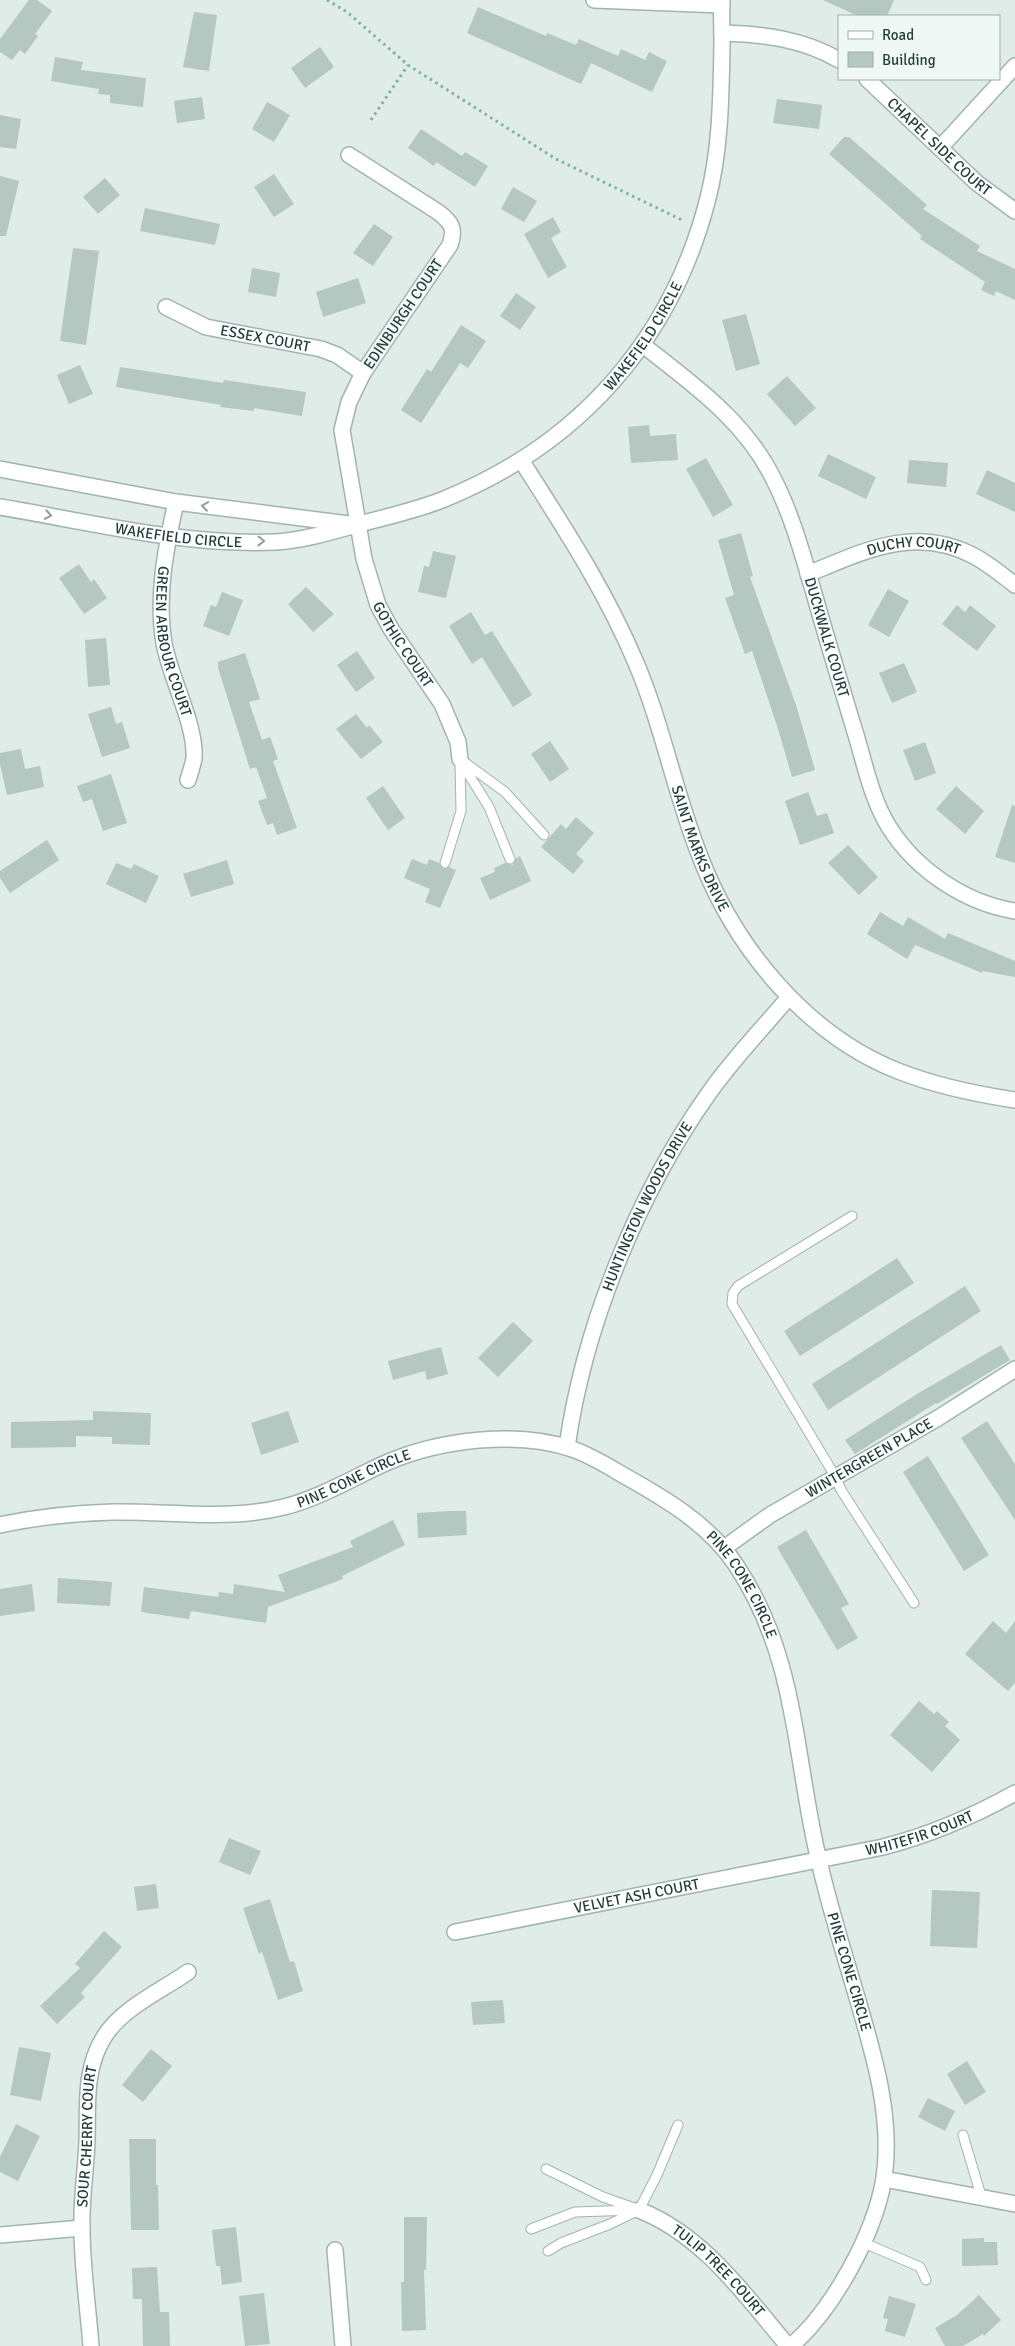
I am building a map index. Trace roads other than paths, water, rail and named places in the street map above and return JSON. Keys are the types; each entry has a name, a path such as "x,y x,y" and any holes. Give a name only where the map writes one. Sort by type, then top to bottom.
{"street":[{"path":"594,0 722,3"},
{"name":"WAKEFIELD CIRCLE","path":"0,506 168,536 277,542 358,525 442,500 494,476 521,460 555,436 588,407 623,371 643,345 680,278 699,228 708,196 719,130 722,3"},
{"path":"722,33 784,38 812,47 838,60"},
{"path":"940,148 1015,66"},
{"name":"CHAPEL SIDE COURT","path":"868,80 976,183 1015,211"},
{"name":"EDINBURGH COURT","path":"349,155 438,212 450,222 453,228 450,244 363,373 348,402 342,430 358,525"},
{"name":"ESSEX COURT","path":"166,307 206,327 321,349 337,355 363,373"},
{"name":"DUCKWALK COURT","path":"643,345 712,398 746,434 772,476 794,530 872,788 889,826 908,853 929,872 981,901 1015,910"},
{"name":"SAINT MARKS DRIVE","path":"521,460 597,582 636,663 649,696 694,841 714,892 754,955 788,997 834,1037 896,1071 968,1093 1015,1100"},
{"name":"WAKEFIELD CIRCLE","path":"0,469 176,502 358,525"},
{"name":"GREEN ARBOUR COURT","path":"176,502 168,536 163,574 162,616 164,643 191,735 194,758 188,780"},
{"name":"GOTHIC COURT","path":"358,525 364,559 378,605 391,629 442,704 458,742 460,759"},
{"name":"DUCHY COURT","path":"808,574 862,553 908,541 942,545 974,556 1015,585"},
{"name":"HUNTINGTON WOODS DRIVE","path":"567,1447 572,1413 599,1313 648,1193 673,1148 709,1092 788,997"},
{"name":"WINTERGREEN PLACE","path":"724,1548 770,1514 938,1418 1015,1369"},
{"name":"PINE CONE CIRCLE","path":"0,1525 51,1516 114,1512 221,1516 248,1513 296,1503 414,1452 440,1445 502,1440 532,1441 567,1447 593,1457 666,1500 703,1528 724,1548 735,1563 763,1613 783,1666 818,1859 869,2039 880,2088 885,2127 884,2178 862,2242 846,2275 816,2323 789,2346"},
{"name":"WHITEFIR COURT","path":"818,1859 883,1847 931,1834 957,1824 1015,1793"},
{"name":"VELVET ASH COURT","path":"455,1932 818,1859"},
{"name":"SOUR CHERRY COURT","path":"91,2346 82,2228 88,2091 95,2054 105,2036 116,2023 132,2009 188,1972"},
{"path":"884,2178 982,2199 1015,2204"},
{"name":"TULIP TREE COURT","path":"639,2210 659,2218 690,2238 751,2302 789,2346"},
{"path":"0,2235 82,2228"},
{"path":"335,2250 343,2346"}],"lane":[{"path":"460,759 505,792 544,835"},
{"path":"460,759 488,808 510,859"},
{"path":"445,863 461,811 460,759"},
{"path":"852,1216 738,1286 732,1293 732,1304 835,1476 841,1490 914,1603"},
{"path":"548,2251 560,2243 610,2224 639,2210 657,2175 678,2125"},
{"path":"963,2135 982,2199"},
{"path":"546,2169 602,2197 639,2210"},
{"path":"531,2230 575,2212 639,2210"},
{"path":"862,2242 920,2267 926,2280"}]}
